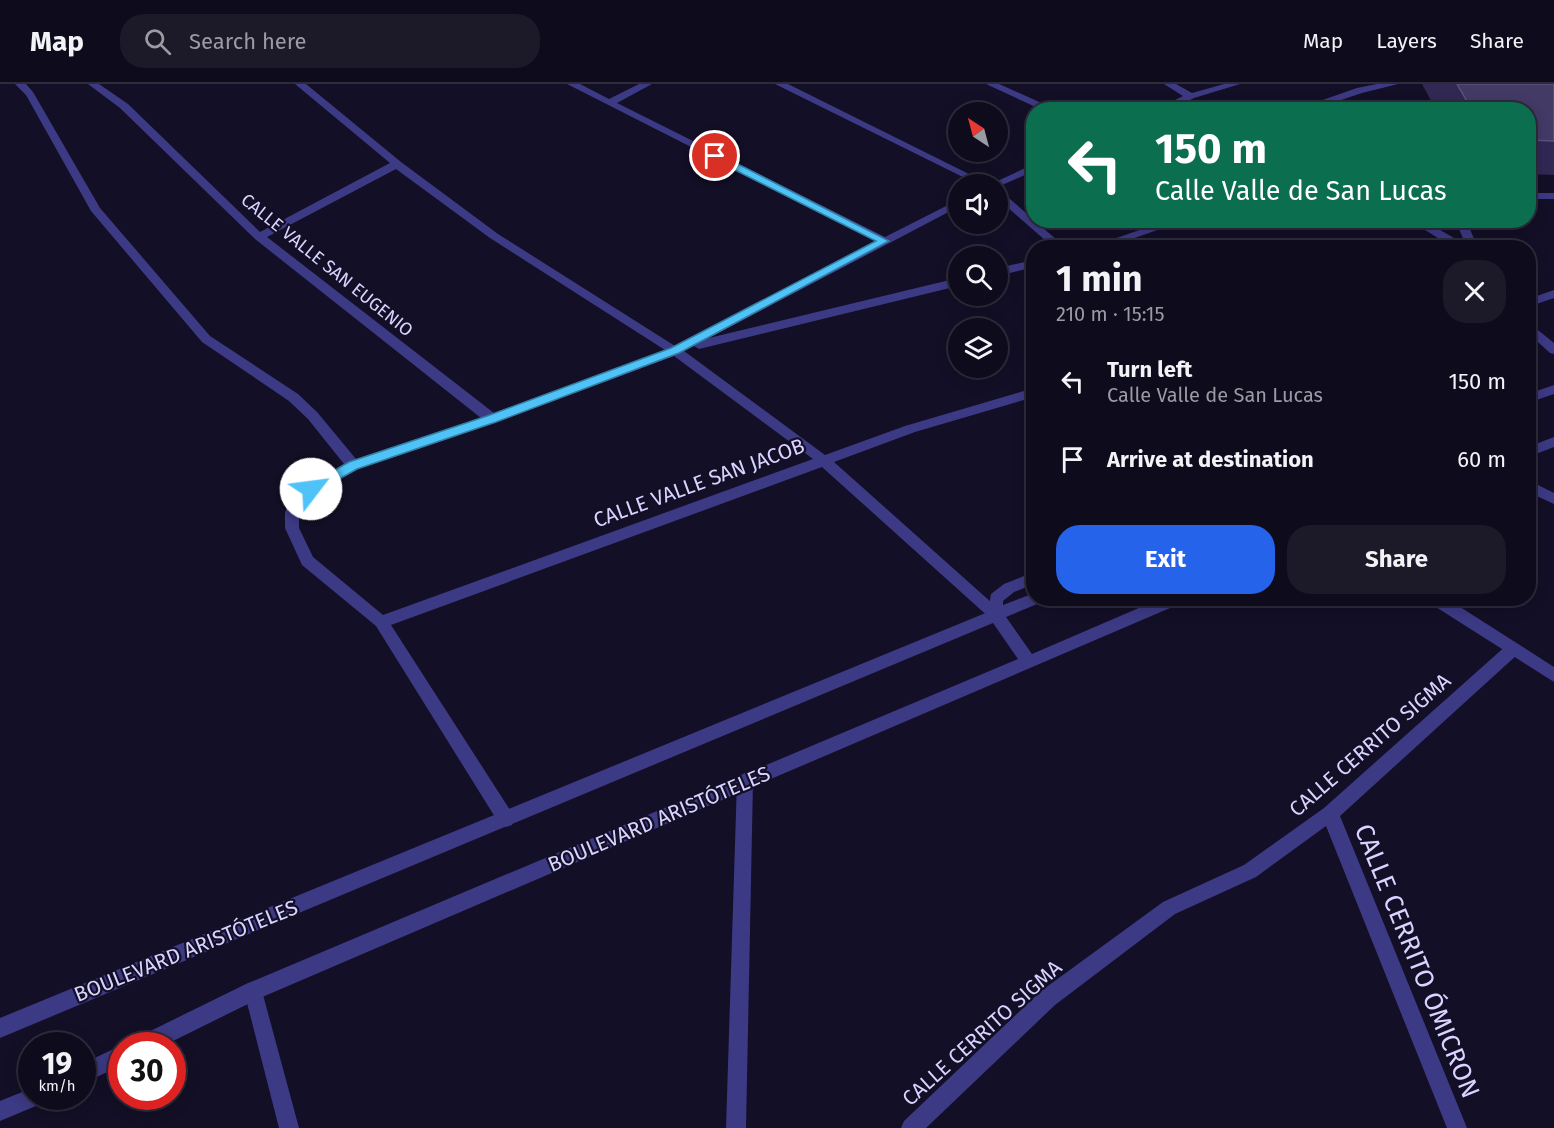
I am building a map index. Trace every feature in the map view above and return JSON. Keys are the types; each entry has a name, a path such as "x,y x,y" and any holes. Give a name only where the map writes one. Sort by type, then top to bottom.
{"street":[{"path":"20,84 30,94 66,163 95,209 206,339 225,356 284,390 305,408 353,465"},
{"name":"CALLE VALLE SAN EUGENIO","path":"93,84 124,106 259,237 492,419"},
{"path":"300,84 397,164 494,236 675,351 823,460 996,615 1028,661"},
{"path":"572,84 884,241"},
{"path":"609,103 648,84"},
{"path":"780,84 964,174"},
{"path":"991,84 1033,102"},
{"path":"1169,84 1191,96"},
{"path":"1178,102 1235,84"},
{"path":"1323,102 1360,90 1393,84"},
{"path":"259,237 397,164"},
{"path":"1008,179 1026,171"},
{"path":"1536,196 1554,196"},
{"path":"1008,203 1026,218"},
{"path":"675,351 948,208"},
{"path":"1038,228 1052,240"},
{"path":"1118,240 1157,228"},
{"path":"1428,228 1449,240"},
{"path":"1008,270 1026,265"},
{"path":"506,819 381,622 307,561 292,528 292,512 298,501 311,489 353,465 492,419 675,351 948,284"},
{"path":"1536,300 1554,294"},
{"path":"1536,333 1554,350"},
{"path":"1536,396 1554,388"},
{"name":"CALLE VALLE SAN JACOB","path":"381,622 910,429 1026,394"},
{"path":"1536,449 1554,442"},
{"path":"1536,490 1554,499"},
{"path":"996,615 996,598 1009,588 1026,581"},
{"name":"BOULEVARD ARISTÓTELES","path":"0,1028 1026,603"},
{"name":"BOULEVARD ARISTÓTELES","path":"170,1032 253,991 1160,606"},
{"path":"1446,606 1554,675"},
{"name":"CALLE CERRITO SIGMA","path":"911,1128 1048,998 1169,908 1251,871 1330,814 1513,649"},
{"path":"736,1128 745,781"},
{"name":"CALLE CERRITO ÓMICRON","path":"1330,814 1457,1128"},
{"path":"253,991 289,1128"},
{"path":"0,1111 18,1104"}],"building":[{"path":"1457,84 1554,84 1554,141 1536,140 1536,102 1467,102"}],"route":[{"path":"311,489 353,465 492,419 675,351 884,241 715,156"}]}
